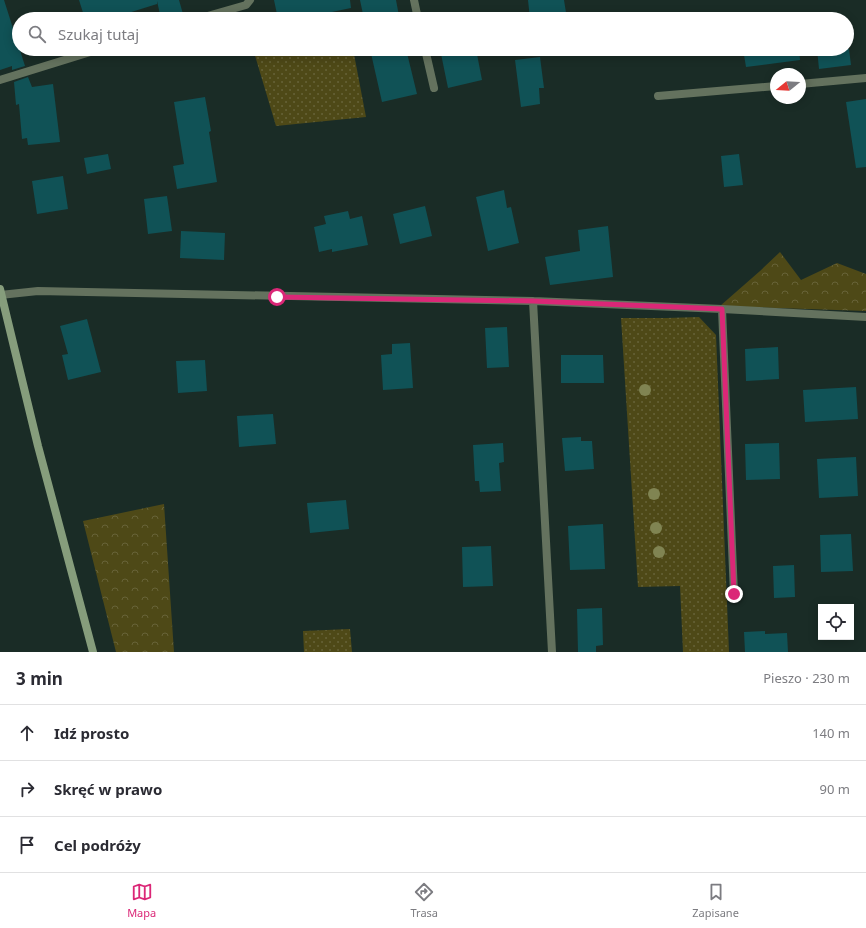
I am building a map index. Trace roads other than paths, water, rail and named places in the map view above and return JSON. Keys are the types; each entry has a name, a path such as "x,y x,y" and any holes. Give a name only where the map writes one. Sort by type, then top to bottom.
{"street":[{"path":"222,12 246,5 250,0"},
{"path":"414,0 417,12"},
{"path":"0,80 77,56"},
{"path":"427,56 434,88"},
{"path":"806,83 866,78"},
{"path":"658,96 770,87"},
{"path":"93,652 38,446 1,293 38,291 533,301 866,317"},
{"path":"533,301 552,652"},
{"path":"722,309 734,594"}]}
